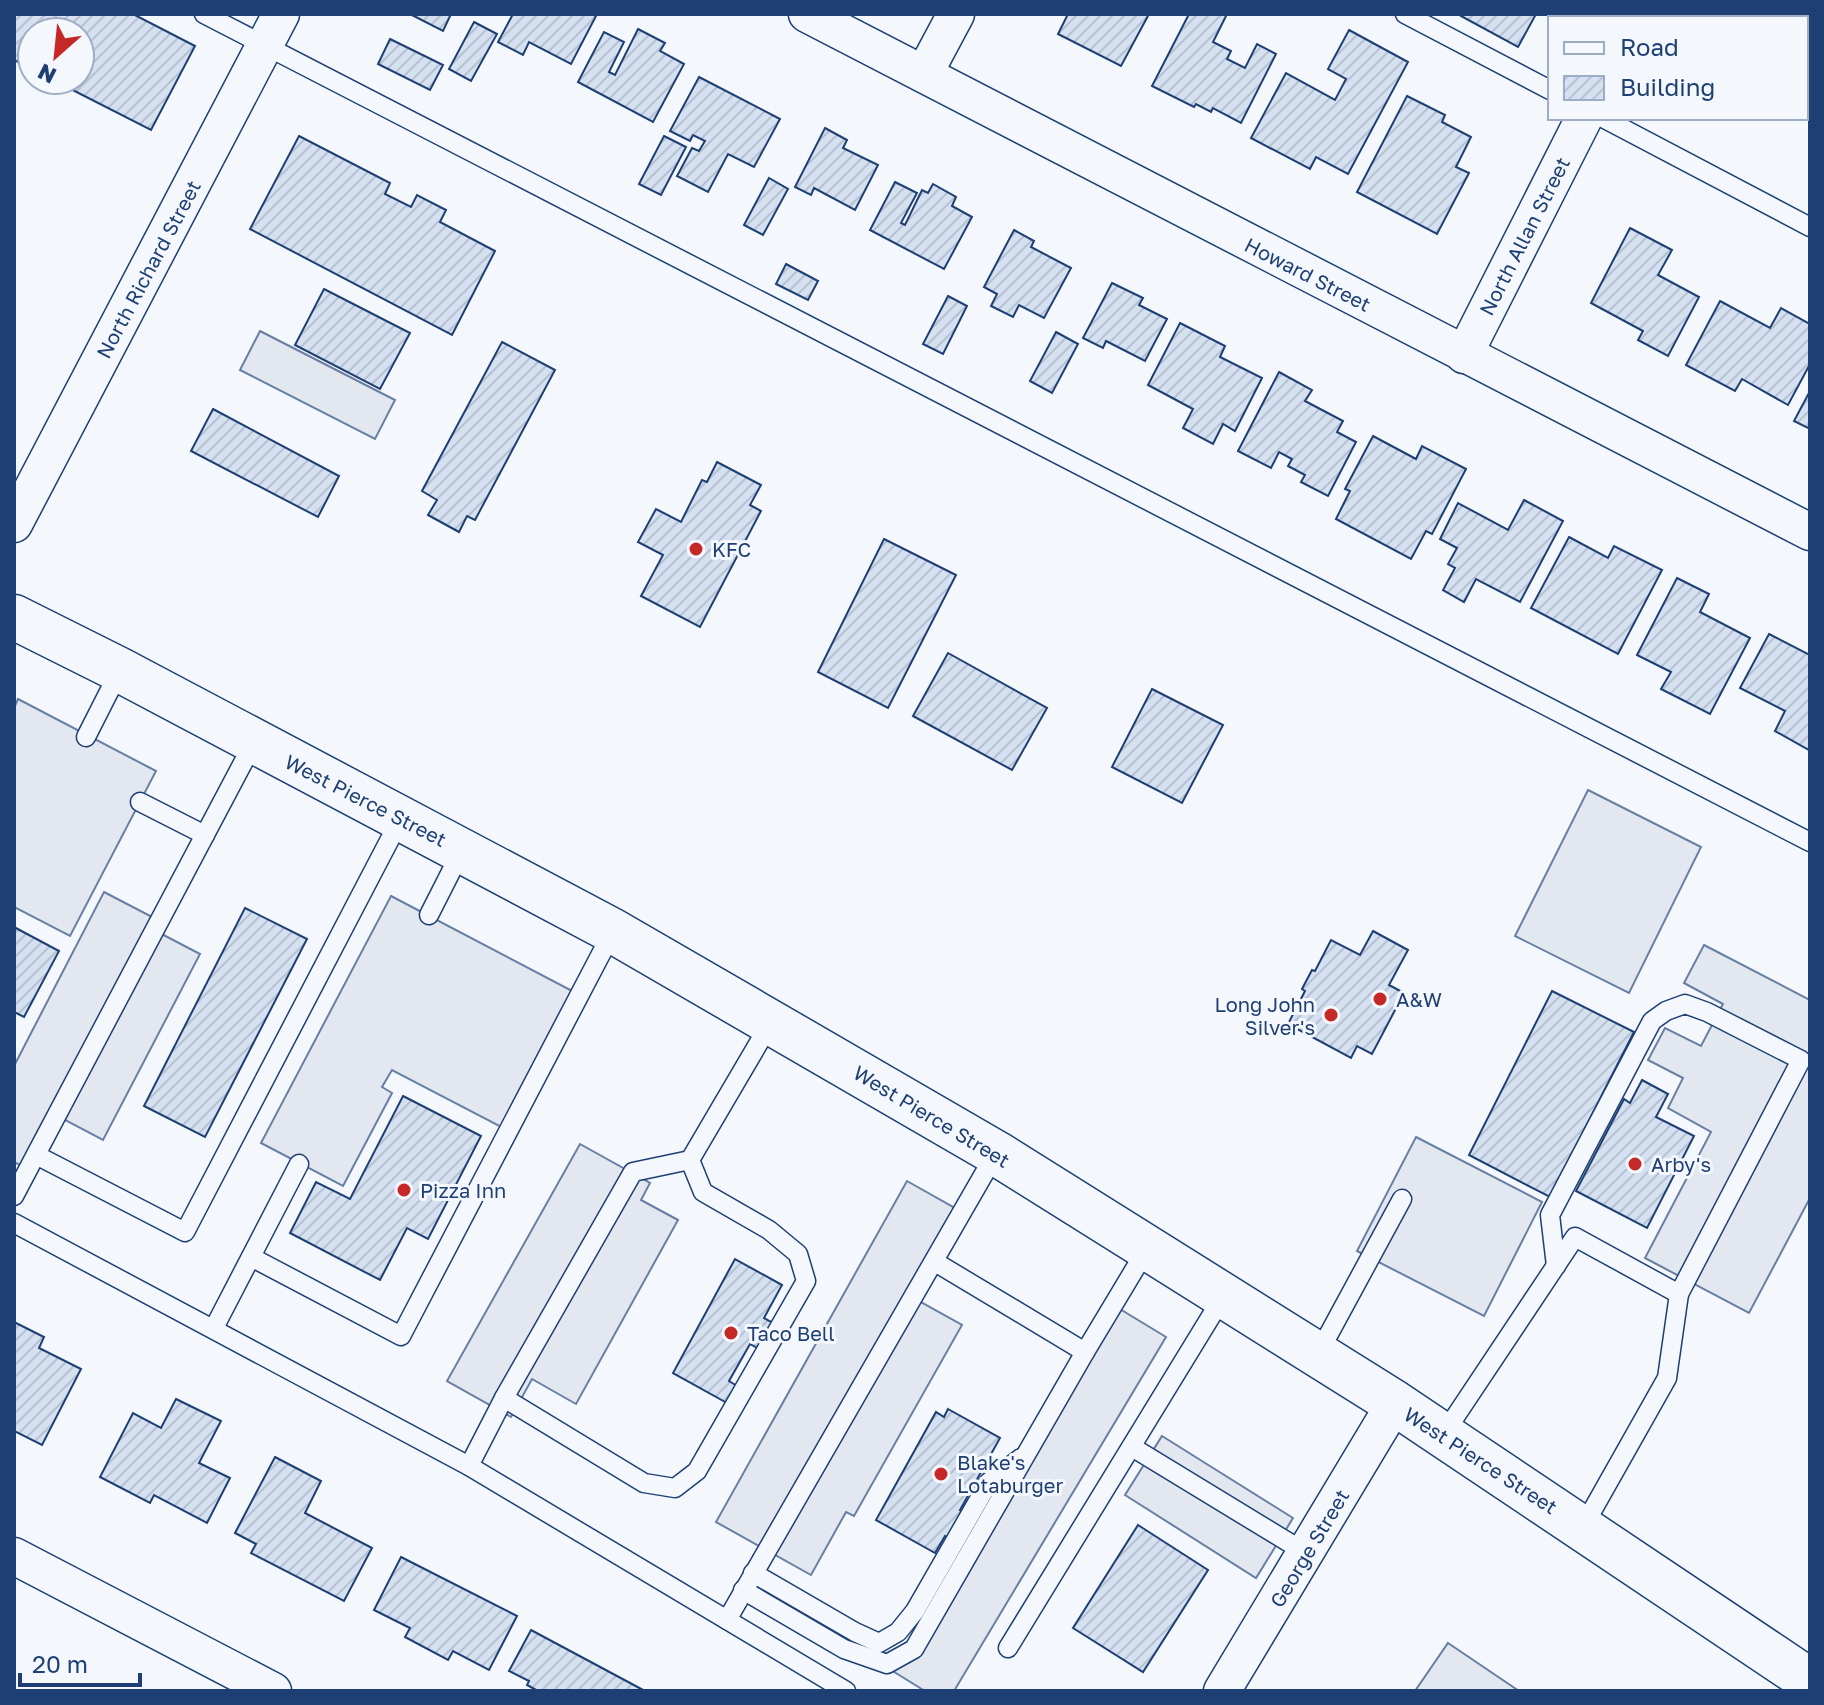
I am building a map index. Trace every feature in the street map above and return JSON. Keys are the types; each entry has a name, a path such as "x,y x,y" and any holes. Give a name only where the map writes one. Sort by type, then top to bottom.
{"highway":[{"name":"West Pierce Street","path":"14,617 613,931 996,1153 1395,1403 1810,1681"}],"street":[{"name":"North Richard Street","path":"14,524 281,14"},
{"name":"Howard Street","path":"807,14 1810,532"},
{"path":"924,74 956,14"},
{"name":"North Allan Street","path":"1464,355 1583,120"},
{"name":"George Street","path":"1227,1689 1395,1403"},
{"path":"14,1556 273,1691"}],"lane":[{"path":"204,14 1810,842"},
{"path":"1405,14 1548,89"},
{"path":"1607,120 1810,227"},
{"path":"86,737 120,670"},
{"path":"14,1196 254,742"},
{"path":"140,802 205,835"},
{"path":"36,1155 185,1232 401,818"},
{"path":"429,915 462,850"},
{"path":"251,1257 401,1336 613,931"},
{"path":"1556,1266 1550,1215 1652,1021 1666,1011 1685,1004 1801,1060 1679,1294 1667,1378 1583,1527"},
{"path":"469,1466 504,1398 633,1172 690,1160 771,1022"},
{"path":"727,1620 996,1153"},
{"path":"504,1398 644,1483 675,1488 697,1471 806,1281 798,1254 769,1230 703,1192 690,1160"},
{"path":"214,1328 299,1164"},
{"path":"1318,1354 1402,1199"},
{"path":"14,1223 469,1466 846,1691"},
{"path":"1443,1435 1575,1237 1679,1294"},
{"path":"743,1590 844,1649 887,1664 914,1649 1148,1247"},
{"path":"935,1262 1085,1352"},
{"path":"1008,1648 1224,1295"},
{"path":"1132,1447 1306,1553"},
{"path":"753,1573 879,1643 898,1632 915,1611 989,1482 1028,1453"}],"shaded area":[{"path":"260,331 395,400 375,439 240,370"},
{"path":"18,699 156,771 70,936 14,907 14,708"},
{"path":"1588,790 1701,847 1629,993 1515,936"},
{"path":"104,892 156,919 152,929 200,954 103,1140 54,1114 25,1168 14,1162 14,1066"},
{"path":"391,896 576,993 505,1129 392,1070 382,1087 392,1093 343,1186 261,1143"},
{"path":"1704,945 1810,1000 1810,1198 1749,1313 1645,1258 1711,1132 1668,1108 1683,1078 1648,1060 1665,1028 1701,1046 1723,1004 1684,983"},
{"path":"1416,1137 1542,1202 1484,1316 1357,1251"},
{"path":"580,1144 650,1183 641,1200 678,1220 576,1404 532,1379 511,1417 447,1381"},
{"path":"907,1181 960,1211 912,1297 962,1325 854,1516 846,1512 811,1575 716,1522"},
{"path":"1110,1303 1166,1337 954,1691 925,1691 891,1670"},
{"path":"1162,1436 1293,1518 1256,1578 1125,1495"},
{"path":"1448,1643 1519,1691 1415,1691"}],"building":[{"path":"14,14 133,14 195,46 151,130 84,96 96,96 96,16 16,16 14,60"},
{"path":"410,14 451,14 443,31"},
{"path":"513,14 596,16 571,64 529,42 523,55 498,42"},
{"path":"1068,14 1149,14 1121,66 1058,34"},
{"path":"1189,14 1227,14 1213,42 1231,51 1227,59 1245,68 1257,44 1276,54 1241,123 1213,108 1211,112 1196,104 1194,107 1152,86"},
{"path":"1462,14 1536,14 1518,47"},
{"path":"1791,14 1795,16 1732,16"},
{"path":"474,22 497,34 471,81 449,69"},
{"path":"1808,23 1810,24 1808,72"},
{"path":"638,29 665,43 660,51 684,64 653,122 578,82 604,32 624,42 609,72 615,75"},
{"path":"1349,30 1408,62 1348,174 1316,157 1310,169 1251,138 1286,73 1335,100 1346,79 1328,69"},
{"path":"390,39 443,65 430,90 378,64"},
{"path":"699,77 780,119 754,167 728,154 708,192 677,176 692,148 699,151 705,141 693,135 690,141 670,131"},
{"path":"1407,96 1445,115 1442,122 1471,137 1456,167 1469,173 1437,234 1357,192"},
{"path":"825,128 847,140 843,148 878,165 855,210 814,188 811,195 795,187"},
{"path":"299,136 390,183 385,194 411,207 417,195 446,210 440,222 495,251 452,335 250,229"},
{"path":"664,136 686,147 661,195 639,184"},
{"path":"769,178 788,189 763,235 744,225"},
{"path":"895,182 917,193 901,223 905,225 922,190 928,193 933,184 956,197 952,206 972,217 944,269 870,230"},
{"path":"1630,228 1672,250 1658,275 1699,297 1668,356 1638,340 1643,331 1591,303"},
{"path":"1014,230 1034,241 1031,247 1071,268 1044,318 1019,305 1013,317 991,306 997,294 984,287"},
{"path":"786,264 818,281 808,300 776,284"},
{"path":"1112,283 1143,298 1139,305 1167,319 1145,361 1106,341 1103,348 1083,338"},
{"path":"324,289 410,333 380,389 295,345"},
{"path":"948,296 967,306 943,354 923,344"},
{"path":"1720,301 1770,328 1781,308 1810,324 1810,364 1788,405 1742,379 1735,391 1686,365"},
{"path":"1180,323 1225,346 1220,357 1262,378 1235,431 1223,424 1213,444 1183,428 1193,409 1148,385"},
{"path":"1056,332 1078,344 1052,393 1030,381"},
{"path":"502,342 555,370 475,520 467,516 459,532 428,515 437,500 422,491"},
{"path":"1279,372 1312,390 1305,401 1343,421 1337,432 1356,442 1328,496 1301,482 1305,475 1288,466 1292,459 1279,452 1271,468 1238,451"},
{"path":"1810,391 1810,429 1794,421"},
{"path":"213,409 339,476 318,517 191,451"},
{"path":"1373,436 1416,459 1422,446 1466,469 1432,534 1426,531 1411,559 1336,519 1350,491 1345,489"},
{"name":"KFC","path":"717,462 761,485 750,505 761,511 700,627 641,596 663,555 638,542 656,509 681,522 702,480 707,482"},
{"path":"1524,500 1563,521 1520,602 1476,579 1464,602 1443,590 1455,568 1448,564 1457,548 1440,539 1458,503 1508,530"},
{"path":"1569,537 1608,558 1614,546 1662,570 1618,654 1531,608"},
{"path":"884,539 956,575 888,708 818,672"},
{"path":"1677,578 1709,594 1700,612 1750,638 1710,714 1661,689 1671,672 1637,655"},
{"path":"1769,634 1810,655 1809,750 1775,731 1785,711 1740,688"},
{"path":"948,653 1047,708 1012,770 913,716"},
{"path":"1152,689 1223,725 1182,803 1112,767"},
{"path":"245,908 307,939 205,1137 144,1106"},
{"path":"14,927 59,951 24,1017 14,1012"},
{"path":"1373,931 1408,950 1389,985 1404,993 1372,1054 1357,1046 1351,1058 1288,1024 1305,991 1302,989 1331,940 1360,955"},
{"path":"1552,991 1634,1032 1550,1197 1469,1155"},
{"name":"Arby's","path":"1642,1080 1668,1094 1656,1117 1694,1136 1647,1228 1576,1191 1624,1099 1630,1103"},
{"name":"Pizza Inn","path":"403,1096 481,1136 428,1239 407,1228 380,1280 290,1233 316,1182 350,1199"},
{"name":"Taco Bell","path":"735,1259 782,1285 764,1318 773,1323 759,1349 750,1344 729,1381 737,1386 727,1403 673,1373"},
{"path":"14,1322 44,1337 39,1348 81,1369 42,1445 14,1431"},
{"path":"176,1399 221,1421 199,1463 230,1478 207,1523 154,1495 150,1503 100,1477 133,1413 161,1428"},
{"name":"Blake's Lotaburger","path":"948,1409 1000,1438 960,1510 964,1512 949,1538 945,1536 935,1553 876,1520 936,1412 944,1417"},
{"path":"275,1457 321,1481 305,1513 372,1548 344,1601 251,1553 256,1544 235,1533"},
{"path":"1138,1525 1208,1570 1143,1672 1073,1628"},
{"path":"401,1557 517,1616 489,1670 453,1651 448,1660 405,1637 410,1628 374,1610"},
{"path":"531,1630 645,1691 538,1691 527,1685 529,1681 509,1671"}],"place":[{"name":"KFC","path":"696,549"},
{"name":"A&W","path":"1380,999"},
{"name":"Long John Silver's","path":"1331,1015"},
{"name":"Arby's","path":"1635,1164"},
{"name":"Pizza Inn","path":"404,1190"},
{"name":"Taco Bell","path":"731,1333"},
{"name":"Blake's Lotaburger","path":"941,1474"}]}
